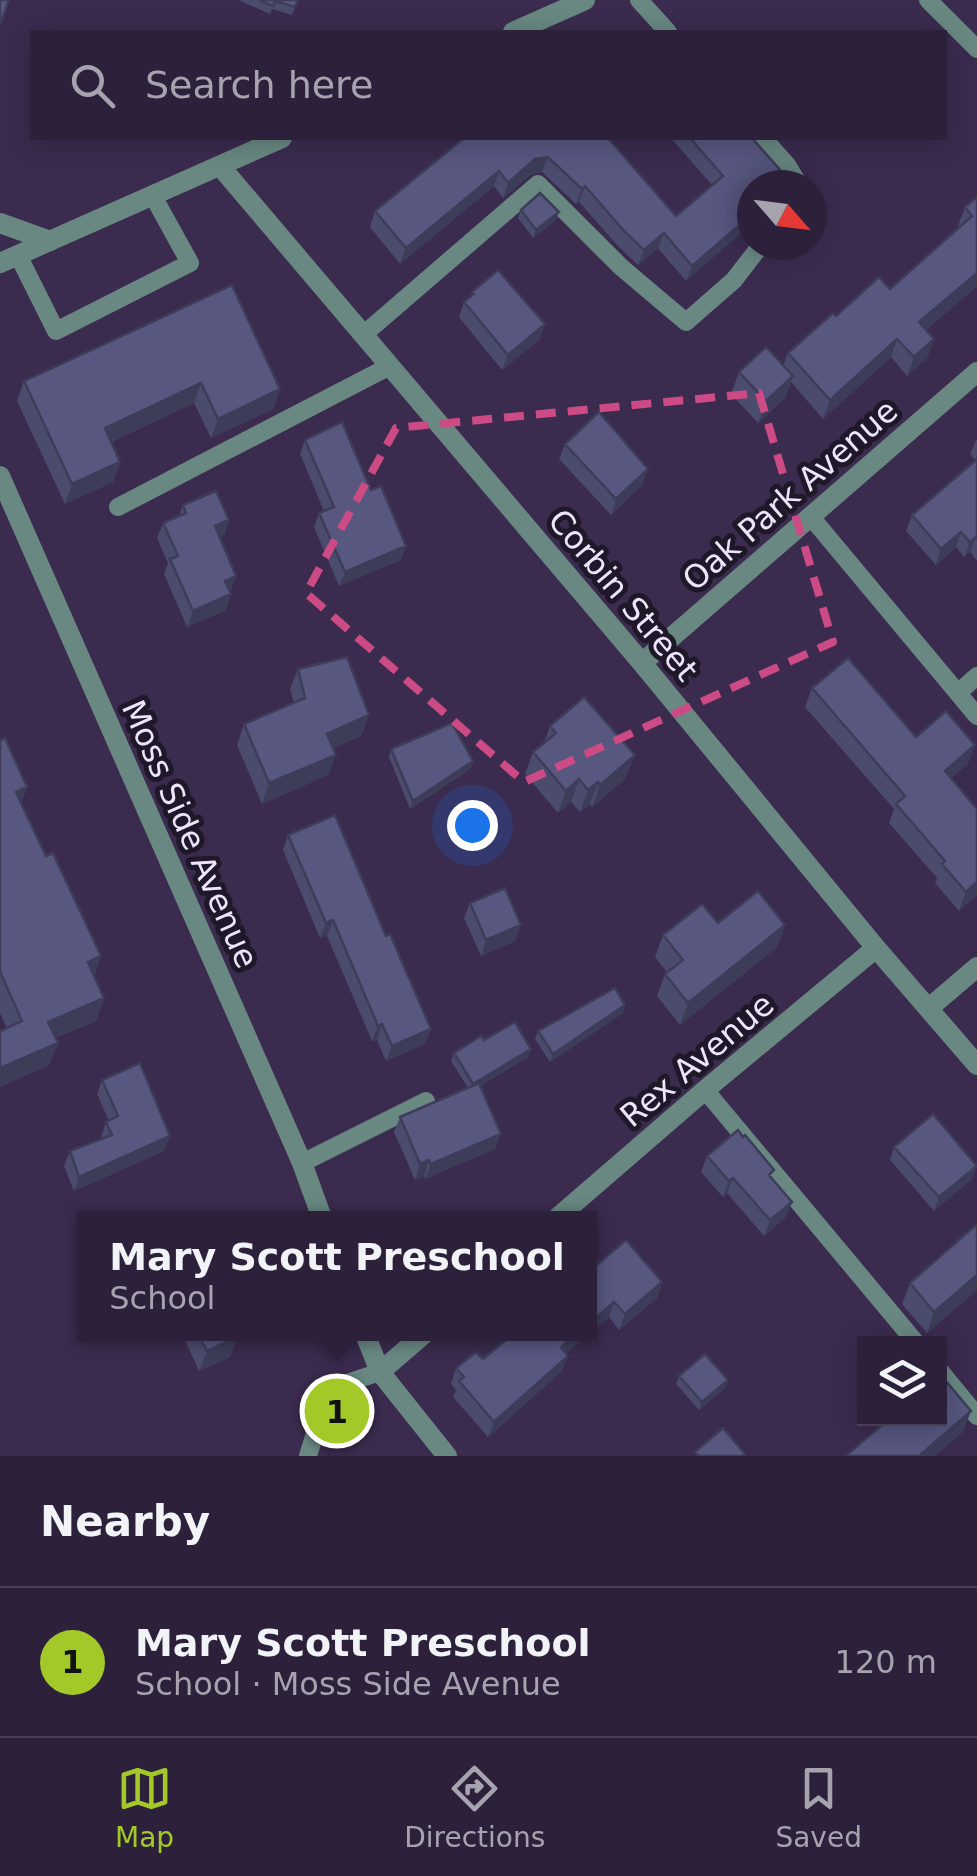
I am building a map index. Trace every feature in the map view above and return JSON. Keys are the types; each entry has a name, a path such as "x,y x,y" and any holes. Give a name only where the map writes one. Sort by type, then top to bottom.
{"street":[{"path":"518,30 585,0"},
{"path":"9,259 278,140"},
{"name":"Corbin Street","path":"220,166 977,1065"},
{"path":"0,223 50,241"},
{"name":"Oak Park Avenue","path":"642,663 977,372"},
{"name":"Moss Side Avenue","path":"0,476 302,1163 319,1211"},
{"name":"Rex Avenue","path":"565,1211 876,948"},
{"path":"929,1008 977,967"},
{"path":"368,1341 380,1372 447,1456"},
{"path":"380,1372 416,1341"}],"lane":[{"path":"639,0 666,30"},
{"path":"928,0 977,49"},
{"path":"764,140 790,170"},
{"path":"363,334 538,184 621,267 686,322 734,280 750,260"},
{"path":"9,259 56,331 190,263 153,196"},
{"path":"118,507 390,366"},
{"path":"810,517 977,716"},
{"path":"958,693 977,676"},
{"path":"706,1090 910,1336"},
{"path":"302,1163 426,1101"},
{"path":"308,1456 321,1414 344,1384 380,1372"},
{"path":"947,1380 977,1416"}],"highlighted area":[{"path":"759,393 833,642 524,782 306,593 396,428"}],"building":[{"path":"0,0 9,0 0,25"},
{"path":"259,0 298,0 295,7 275,1 273,6"},
{"path":"462,140 610,140 676,216 723,176 692,140 754,140 780,170 737,170 737,227 692,266 664,233 644,250 585,186 582,189 548,157 535,159 508,183 499,171 406,248 375,211"},
{"path":"540,193 559,212 536,230 521,210"},
{"path":"977,197 977,273 919,322 934,339 914,357 897,339 830,400 788,353 879,277 890,289 972,216 965,207"},
{"path":"498,270 545,324 508,355 464,302"},
{"path":"232,285 280,389 218,419 201,383 105,428 120,462 72,484 24,381"},
{"path":"766,347 793,376 766,401 739,372"},
{"path":"599,412 648,469 616,499 565,444"},
{"path":"342,422 371,490 381,486 406,546 345,572 319,513 334,507 305,440"},
{"path":"977,459 977,539 970,542 961,532 941,549 912,515"},
{"path":"216,491 229,520 215,526 236,576 225,581 231,594 193,611 170,559 178,556 163,523 186,513 183,505"},
{"path":"347,657 369,715 327,734 336,755 269,783 244,724 305,698 298,669"},
{"path":"848,658 916,737 946,711 975,745 945,771 977,809 977,882 966,892 896,804 905,796 812,688"},
{"path":"584,697 635,755 600,785 598,782 588,790 579,779 566,791 533,752 556,733 550,726"},
{"path":"452,723 473,761 413,801 391,749"},
{"path":"5,738 27,787 16,792 46,856 53,853 101,956 88,962 104,998 48,1022 58,1043 0,1068 0,1031 22,1021 0,972 0,740"},
{"path":"335,815 431,1029 392,1046 382,1024 378,1026 333,920 326,923 288,835"},
{"path":"505,888 521,925 486,940 470,903"},
{"path":"758,891 785,925 688,1003 665,974 683,960 663,935 702,904 718,923"},
{"path":"615,988 625,1005 553,1054 538,1031"},
{"path":"515,1022 531,1049 473,1084 454,1053"},
{"path":"140,1063 170,1136 79,1177 70,1151 112,1135 106,1122 118,1116 102,1080"},
{"path":"479,1083 501,1134 431,1164 429,1160 420,1164 400,1117"},
{"path":"933,1114 977,1166 939,1197 894,1147"},
{"path":"738,1130 774,1170 769,1175 792,1202 770,1220 733,1178 729,1181 707,1156"},
{"path":"977,1224 977,1275 934,1312 910,1283"},
{"path":"626,1240 662,1282 625,1314 614,1302 597,1317 597,1265"},
{"path":"202,1341 228,1341 207,1351"},
{"path":"505,1341 568,1341 561,1347 568,1356 494,1422 459,1381 464,1377 456,1368 476,1352 483,1359"},
{"path":"705,1354 728,1380 702,1402 679,1376"},
{"path":"947,1382 971,1411 919,1456 846,1456 881,1426 947,1426"},
{"path":"723,1428 743,1456 699,1456 695,1452"}],"place":[{"name":"Mary Scott Preschool","path":"337,1411"}]}
